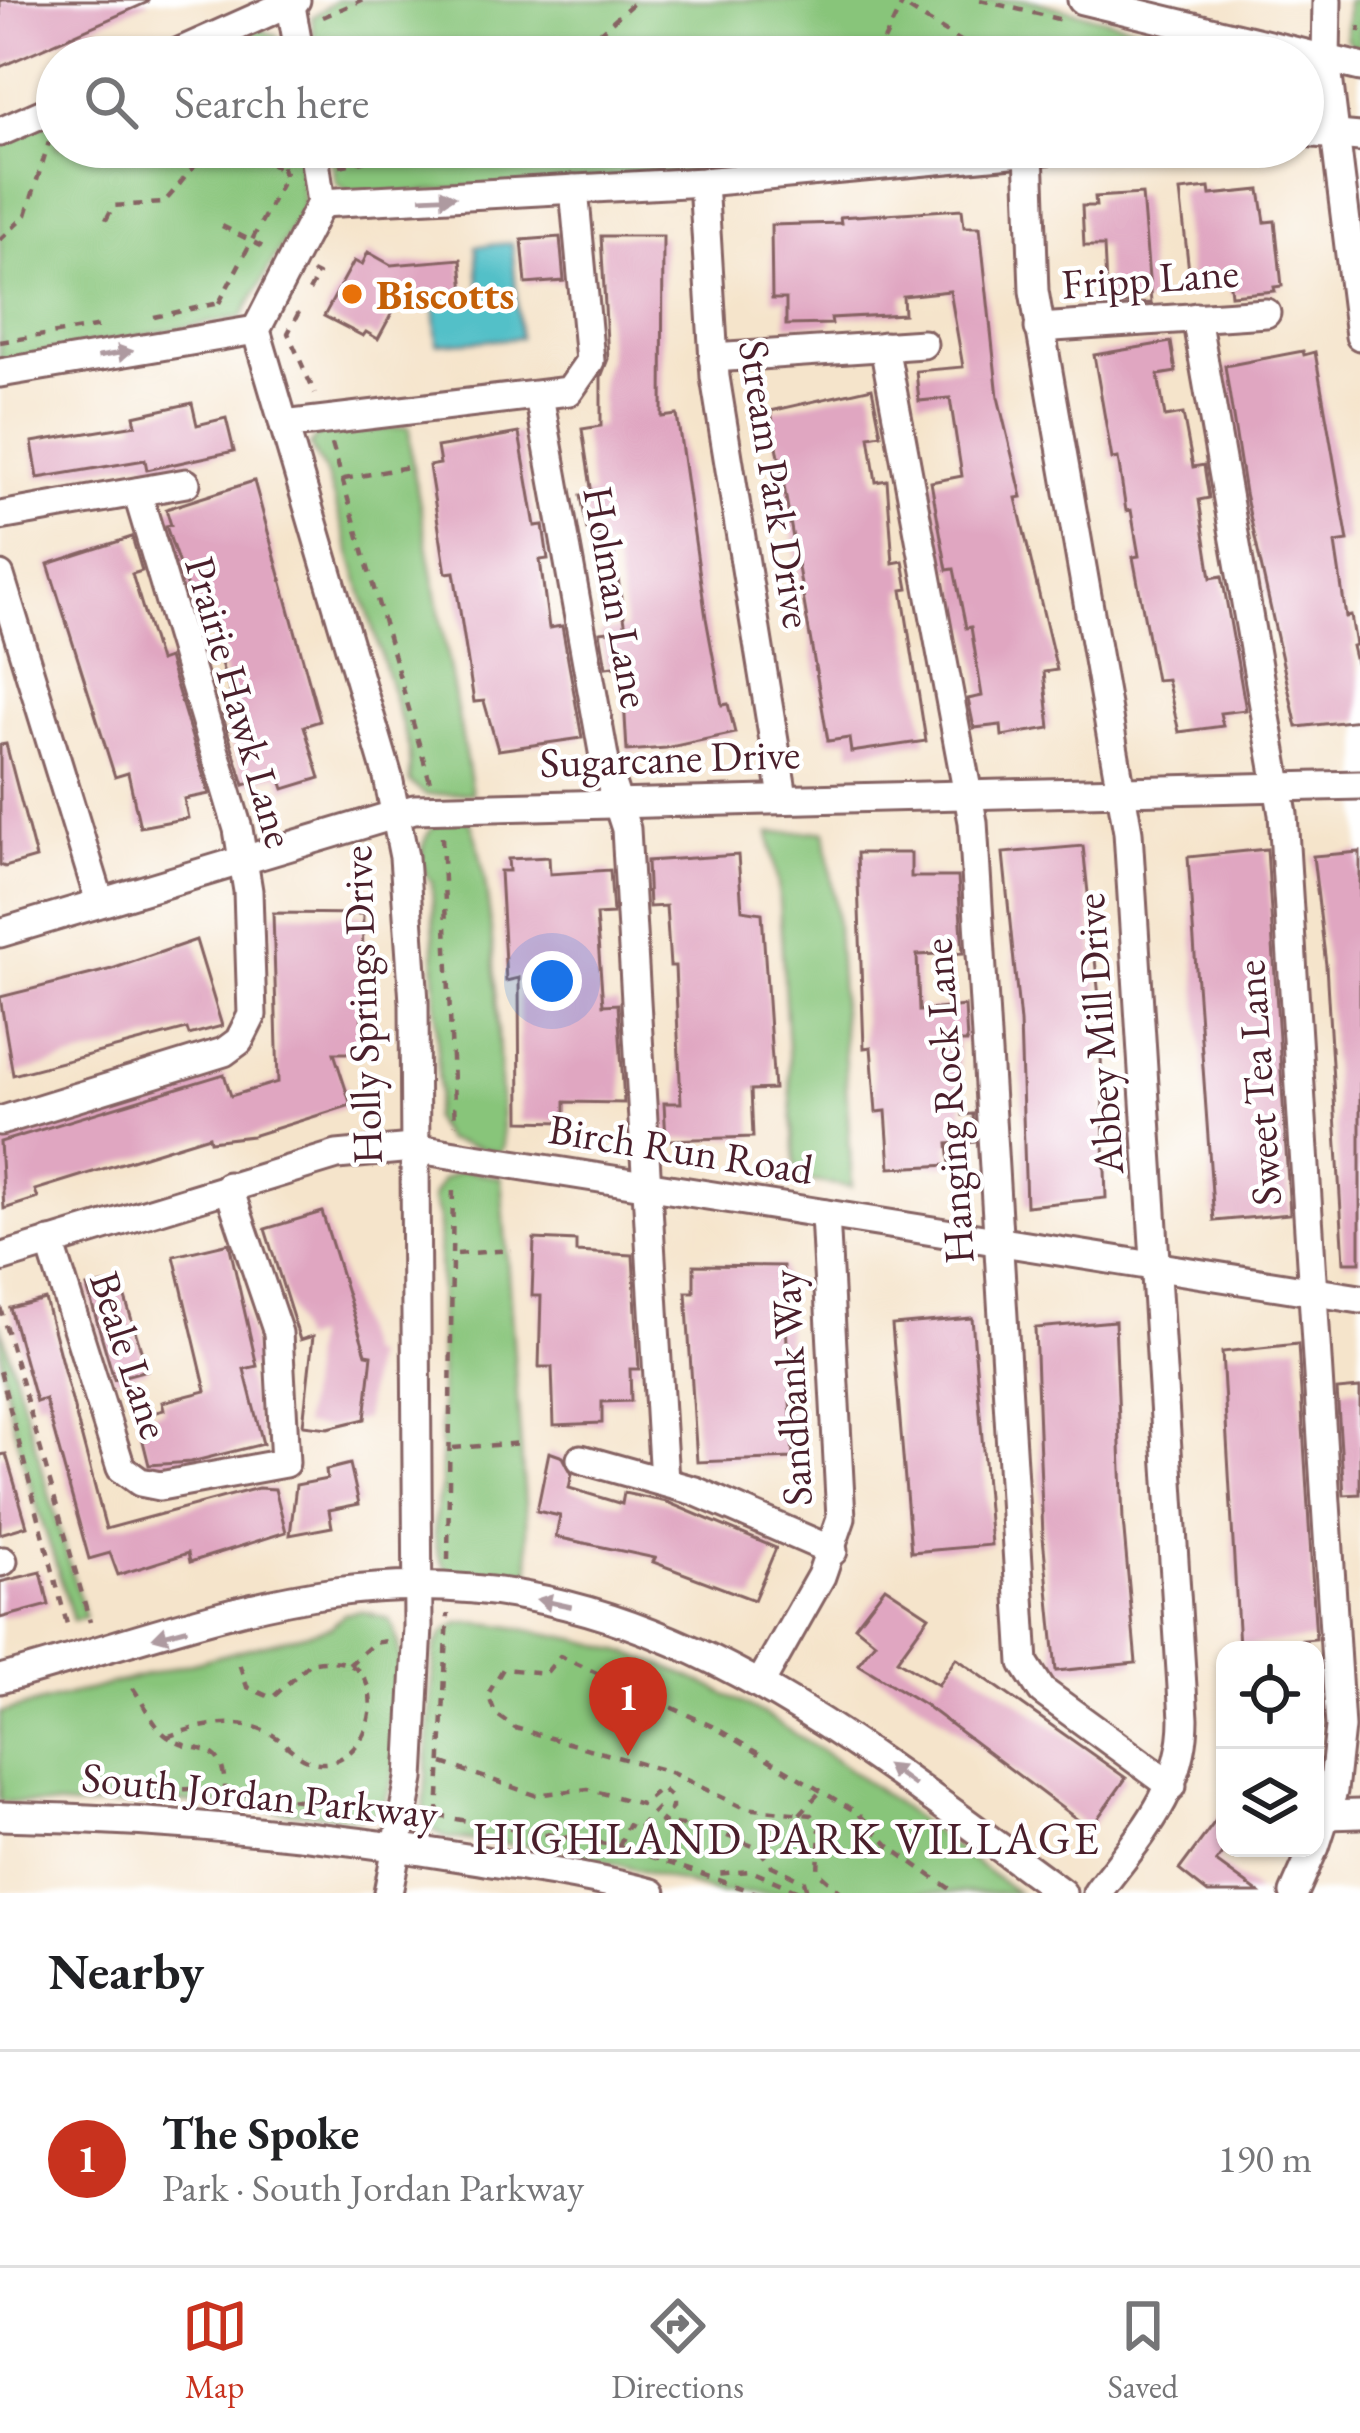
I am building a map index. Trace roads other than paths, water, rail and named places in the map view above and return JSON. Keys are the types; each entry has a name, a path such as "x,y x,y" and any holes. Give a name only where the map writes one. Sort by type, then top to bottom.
{"street":[{"path":"1082,0 1228,36"},
{"path":"1327,0 1325,60 1347,135 1360,334"},
{"path":"221,36 296,6 298,36"},
{"path":"1325,60 1360,67"},
{"path":"0,132 36,116"},
{"path":"0,373 256,330 321,203 316,168"},
{"path":"321,203 704,182 851,168"},
{"name":"Abbey Mill Drive","path":"1029,168 1030,254 1039,328 1128,832 1184,1720 1181,1759 1172,1786 1096,1893"},
{"name":"Stream Park Drive","path":"704,182 713,358 783,797"},
{"path":"284,425 569,391 590,362 574,189"},
{"name":"Fripp Lane","path":"1039,328 1266,313"},
{"name":"Sweet Tea Lane","path":"1196,317 1278,784 1340,1727 1324,1823"},
{"name":"Holly Springs Drive","path":"256,330 404,856 412,964 417,1711 388,1893"},
{"path":"713,358 923,344"},
{"name":"Hanging Rock Lane","path":"884,346 973,822 1024,1663 1042,1690 1172,1786"},
{"name":"Holman Lane","path":"539,397 605,768 626,830 664,1481"},
{"path":"0,516 186,483"},
{"name":"Prairie Hawk Lane","path":"0,1121 224,1052 239,1041 252,1015 243,859 137,492"},
{"path":"0,576 100,902"},
{"name":"Sugarcane Drive","path":"0,933 395,814 436,807 1360,785"},
{"name":"Birch Run Road","path":"0,1258 337,1155 412,1148 1360,1299"},
{"name":"Beale Lane","path":"50,1242 121,1468 140,1482 160,1486 284,1462 278,1333 229,1186"},
{"name":"Sandbank Way","path":"761,1682 833,1550 841,1499 825,1214"},
{"path":"581,1459 664,1481 833,1550"},
{"path":"0,1679 297,1599 418,1587 513,1595 606,1616 690,1646 761,1682 823,1719 1062,1893"},
{"path":"1327,1815 1360,1814"},
{"name":"South Jordan Parkway","path":"0,1816 153,1819 396,1846 652,1893"},
{"name":"Sweet Tea Lane","path":"1294,1893 1311,1857"}],"water":[{"path":"512,243 520,338 437,344 434,300 480,296 476,246"}],"place":[{"name":"Biscotts","path":"352,294"},
{"name":"The Spoke","path":"628,1756"}],"district":[{"name":"HIGHLAND PARK VILLAGE","path":"787,1838"}]}
